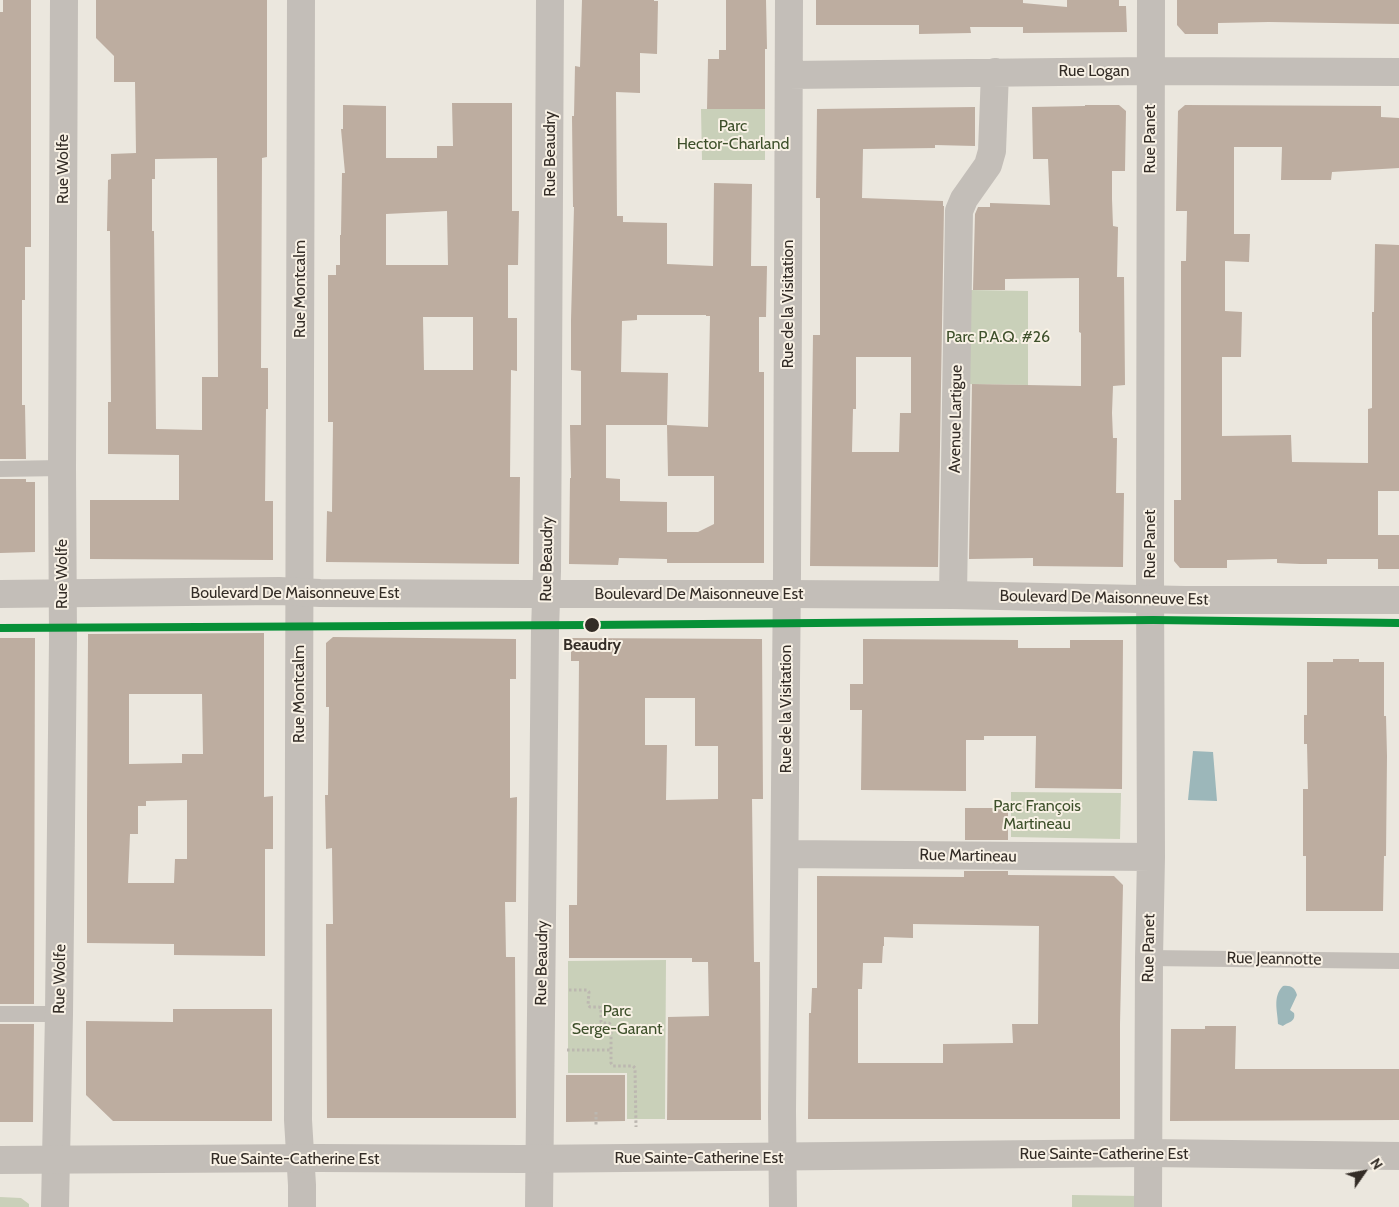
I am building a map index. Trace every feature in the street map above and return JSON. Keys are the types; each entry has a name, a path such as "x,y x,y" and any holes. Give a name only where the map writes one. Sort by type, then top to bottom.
{"street":[{"name":"Rue Wolfe","path":"55,1207 59,1014 64,0"},
{"name":"Rue Montcalm","path":"301,0 298,1120 302,1207"},
{"name":"Rue Beaudry","path":"539,1207 550,0"},
{"name":"Rue de la Visitation","path":"783,1207 790,0"},
{"name":"Rue Panet","path":"1148,1207 1151,857 1151,0"},
{"name":"Rue Logan","path":"789,75 1150,71 1399,72"},
{"name":"Avenue Lartigue","path":"953,595 959,211 964,199 988,165 992,151 995,72"},
{"name":"Boulevard De Maisonneuve Est","path":"0,594 269,591 1399,600"},
{"name":"Rue Martineau","path":"785,854 1151,857"},
{"name":"Rue Sainte-Catherine Est","path":"0,1160 540,1159 1148,1153 1399,1156"}],"lane":[{"path":"0,469 62,468"},
{"name":"Rue Jeannotte","path":"1149,958 1399,961"},
{"path":"0,1014 59,1014"}],"path":[{"path":"563,990 587,990 589,992 588,1005 590,1007 599,1006 601,1008 601,1022 610,1023 611,1025 613,1066 633,1066 636,1068 636,1127"},
{"path":"563,1050 611,1050"},
{"path":"596,1112 596,1127"}],"green space":[{"name":"Parc Hector-Charland","path":"701,109 765,109 765,160 702,160"},
{"name":"Parc P.A.Q. #26","path":"971,290 1028,291 1028,385 968,384"},
{"name":"Parc François Martineau","path":"1011,792 1121,793 1120,839 1011,837"},
{"name":"Parc Serge-Garant","path":"666,960 665,1119 627,1119 627,1073 568,1073 568,961"},
{"path":"1072,1195 1141,1196 1141,1207 1072,1207"},
{"path":"0,1197 21,1198 29,1204 29,1207 0,1207"}],"water":[{"path":"1193,751 1213,752 1217,801 1188,800"},
{"path":"1283,986 1292,988 1297,995 1290,1010 1294,1013 1294,1018 1283,1026 1278,1024 1276,1005 1278,995"}],"building":[{"path":"3,0 31,0 31,247 25,247 25,300 22,300 22,405 25,405 26,459 0,459 0,12 3,12"},
{"path":"96,0 267,0 267,157 262,158 261,368 268,368 265,501 273,501 273,560 90,559 90,500 179,500 179,455 108,454 108,402 111,402 110,231 107,231 108,180 111,179 111,154 136,153 135,82 114,82 114,56 96,38","holes":["217,158 218,377 202,377 202,430 156,429 154,231 152,231 152,179 155,179 155,159"]},
{"path":"582,0 658,1 657,54 640,53 640,93 616,92 617,216 623,216 623,222 667,223 667,264 713,266 714,183 752,184 751,266 767,266 766,317 759,317 759,372 764,372 764,563 667,563 667,559 619,558 618,565 569,564 570,425 581,425 581,371 571,370 574,207 572,116 574,116 575,66 580,67","holes":["637,315 710,316 708,427 667,425 668,373 621,372 622,321 637,320","606,425 667,425 668,476 714,476 714,524 698,532 667,532 667,502 620,501 620,479 606,478"]},
{"path":"726,0 766,0 765,109 707,109 708,59 719,59 719,50 726,50"},
{"path":"816,0 1023,0 1023,3 1067,7 1067,0 1119,0 1119,6 1126,6 1127,32 1023,33 1023,27 970,27 971,33 919,34 919,25 816,25"},
{"path":"1177,0 1399,0 1399,24 1218,23 1218,34 1185,34 1177,25"},
{"path":"452,103 512,103 512,211 519,211 518,265 508,265 508,318 517,318 517,371 511,370 510,477 520,477 519,564 326,562 327,511 332,512 333,422 328,422 328,275 336,275 336,265 340,265 342,173 345,173 341,129 343,129 343,105 386,106 386,158 437,158 437,146 453,146","holes":["447,211 448,265 386,265 386,214","423,317 473,317 473,370 424,370"]},
{"path":"1119,105 1126,111 1125,171 1112,171 1113,226 1118,227 1117,277 1124,277 1125,385 1113,386 1112,413 1113,438 1117,438 1116,493 1124,493 1123,567 1033,566 1033,558 969,559 972,384 1081,386 1079,278 1005,279 1005,290 973,290 975,214 978,207 990,207 990,203 1050,205 1048,159 1033,159 1032,107"},
{"path":"1185,105 1381,106 1381,117 1399,118 1399,168 1332,172 1331,180 1281,180 1282,147 1234,147 1234,234 1250,234 1249,262 1225,261 1225,311 1242,312 1241,357 1222,357 1222,436 1291,435 1292,462 1368,463 1368,409 1372,408 1372,312 1374,312 1375,244 1399,245 1399,491 1378,491 1378,535 1399,535 1399,569 1378,569 1378,559 1327,559 1327,564 1277,563 1277,559 1227,560 1227,568 1180,568 1174,561 1174,500 1181,500 1181,261 1186,261 1187,211 1176,211 1178,111"},
{"path":"975,107 975,146 935,145 935,148 863,149 862,198 943,201 944,206 938,567 810,566 813,335 820,335 820,198 816,198 817,109","holes":["856,357 911,357 911,413 900,413 899,452 852,452 853,409 856,409"]},
{"path":"0,479 26,479 26,482 35,482 35,552 0,553"},
{"path":"264,633 264,797 273,796 273,849 265,849 265,956 174,955 174,944 87,943 88,634","holes":["129,694 202,694 203,754 182,754 182,763 129,764","187,800 187,859 175,859 174,883 128,883 130,834 138,834 138,806 146,806 146,801"]},
{"path":"333,637 516,639 516,679 510,679 510,798 517,797 516,902 505,902 506,957 515,957 516,1118 327,1118 326,924 333,924 332,848 326,849 325,795 328,795 329,707 326,707 326,643"},
{"path":"0,638 35,638 34,1004 0,1004"},
{"path":"571,638 762,639 763,799 752,799 754,962 760,962 761,1120 667,1120 668,1017 709,1016 708,962 692,962 692,958 569,958 569,905 577,905 579,661 571,661","holes":["645,698 695,698 695,746 718,746 718,799 666,800 667,745 645,745"]},
{"path":"863,639 1018,640 1018,648 1070,648 1070,640 1123,640 1122,789 1035,788 1036,736 984,736 984,740 966,740 966,791 861,790 862,710 850,710 850,684 863,684"},
{"path":"1333,659 1359,659 1359,662 1384,662 1384,716 1386,716 1387,756 1386,856 1384,856 1383,911 1306,911 1306,856 1303,856 1303,789 1308,789 1307,744 1304,744 1304,715 1307,715 1307,662 1333,662"},
{"path":"965,808 1008,808 1008,840 965,840"},
{"path":"964,871 1008,871 1008,875 1114,876 1123,885 1120,1119 808,1119 809,1013 811,1013 812,988 817,988 817,876 964,877","holes":["913,924 1039,926 1038,1024 1012,1024 1013,1043 943,1044 943,1063 858,1063 858,989 862,989 863,963 882,963 884,937 913,938"]},
{"path":"173,1009 272,1009 272,1121 113,1121 86,1095 86,1021 173,1022"},
{"path":"0,1024 34,1024 33,1122 0,1122"},
{"path":"1205,1026 1236,1026 1235,1069 1399,1069 1399,1120 1170,1121 1171,1029 1205,1029"},
{"path":"566,1075 625,1075 625,1121 566,1122"}],"transit line":[{"path":"0,628 1153,620 1399,623"}],"place":[{"name":"Beaudry","path":"592,625"}]}
